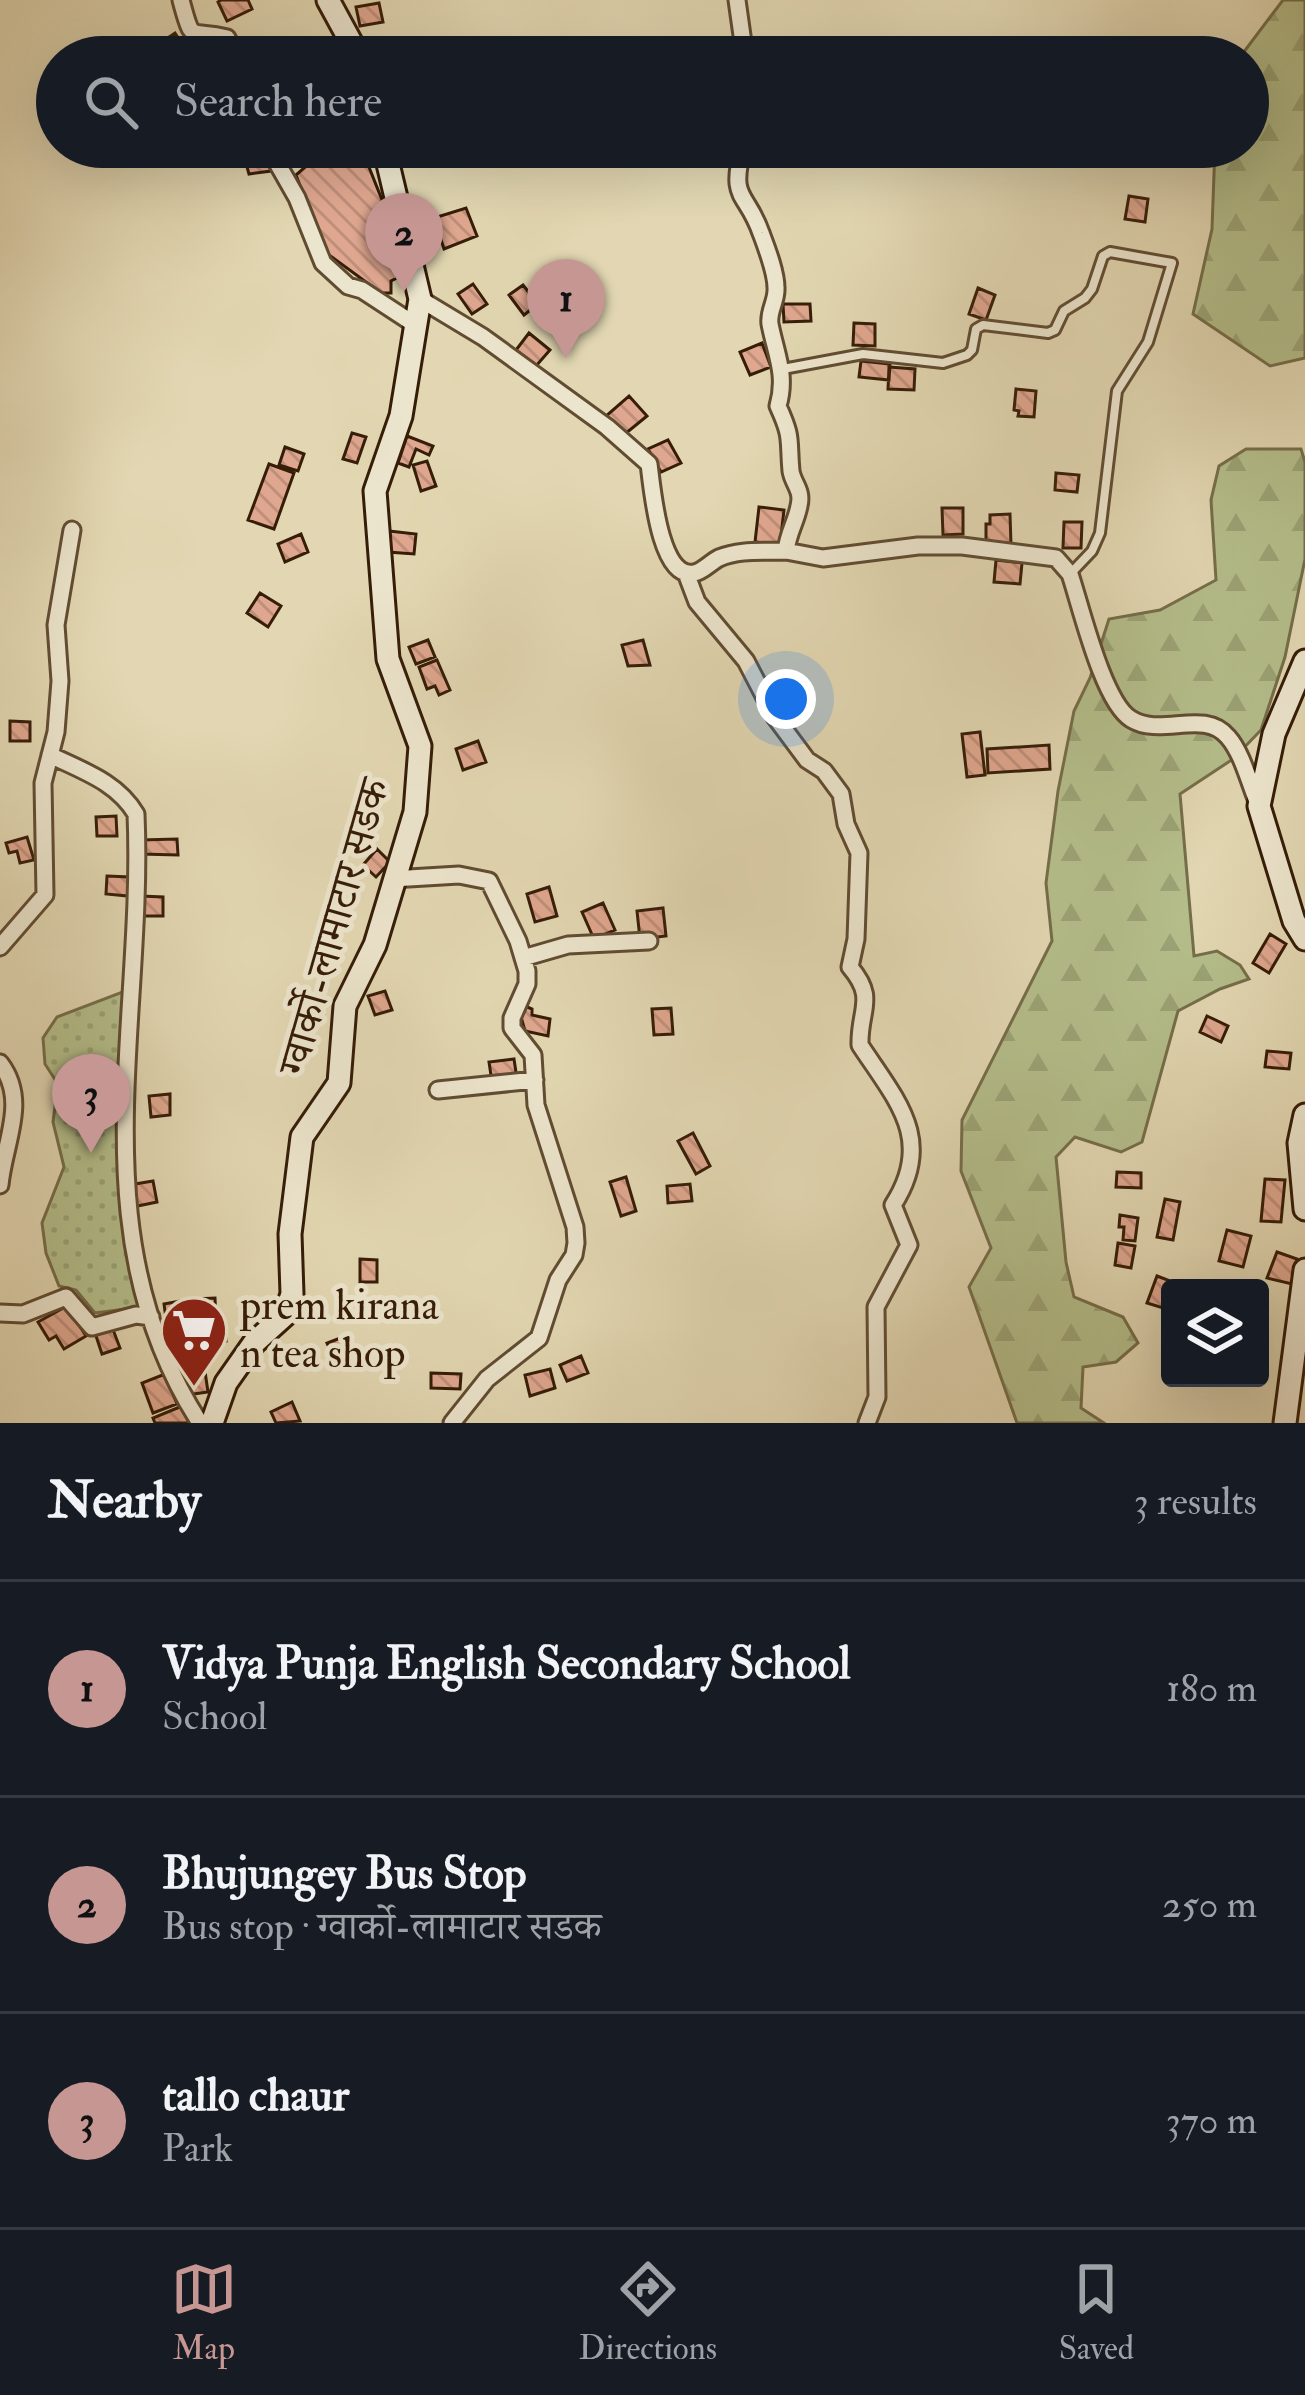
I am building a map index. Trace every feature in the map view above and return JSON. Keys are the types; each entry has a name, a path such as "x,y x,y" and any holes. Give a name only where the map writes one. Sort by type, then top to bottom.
{"main road":[{"path":"328,0 347,36"},
{"name":"ग्वार्को-लामाटार सडक","path":"212,1423 226,1383 254,1342 285,1315 292,1294 290,1234 302,1137 339,1083 345,1006 375,945 415,812 420,746 388,659 375,491 401,416 420,298 389,168"},
{"path":"1305,661 1274,734 1259,806 1294,921 1305,939"},
{"path":"1305,1115 1298,1143 1305,1209"},
{"path":"1285,1423 1305,1270"}],"street":[{"path":"182,0 189,29 198,36"},
{"path":"737,0 742,36"},
{"path":"280,168 322,263 348,286 417,326"},
{"path":"738,168 738,195 760,228 776,289 769,318 783,369 778,406 792,438 791,476 800,488 786,551"},
{"path":"420,298 630,444 650,464 660,537 675,565 686,573 739,552 786,551 823,558 918,546 962,546 1055,558 1070,574 1113,699 1129,718 1152,727 1208,724 1228,737 1259,806"},
{"path":"0,947 45,895 43,783 56,733 60,681 56,625 72,530"},
{"path":"686,573 690,591 746,661 775,717 807,760 824,771 841,794 846,824 859,853 856,939 850,967 864,983 868,998 860,1045 904,1114 913,1148 908,1181 893,1205 909,1245 876,1307 877,1397 867,1423"},
{"path":"50,755 111,785 136,814 123,1162 128,1227 171,1378 200,1423"},
{"path":"392,879 459,875 489,880 523,958 527,984 512,1028 532,1055 536,1105 575,1227 574,1255 558,1280 539,1337 487,1379 452,1423"},
{"path":"523,958 568,945 649,941"},
{"path":"0,1063 16,1097 0,1185"},
{"path":"438,1090 535,1080"},
{"path":"0,1313 23,1314 65,1297 92,1327 151,1317"}],"lane":[{"path":"783,369 863,354 943,363 967,356 973,350 976,328 983,325 1055,330 1064,310 1092,289 1102,256 1110,252 1172,263 1148,342 1117,391 1100,532 1092,551 1070,574"}],"green space":[{"path":"1283,0 1305,0 1305,358 1270,366 1193,314 1212,229 1214,168 1269,168 1269,36 1256,36"},
{"path":"1246,449 1301,449 1305,559 1285,657 1261,730 1233,759 1180,794 1194,956 1217,951 1240,965 1249,979 1178,1011 1142,1142 1121,1152 1075,1137 1056,1157 1074,1297 1123,1317 1138,1343 1116,1362 1083,1367 1081,1408 1104,1423 1017,1423 969,1287 991,1248 961,1171 962,1120 1052,941 1046,883 1058,791 1074,711 1109,619 1160,610 1216,580 1211,500 1219,466"},
{"path":"133,988 115,1101 149,1306 95,1313 76,1290 59,1286 46,1253 42,1223 64,1167 53,1122 58,1084 45,1064 43,1038 57,1017"}],"building":[{"path":"221,0 248,0 252,9 227,21"},
{"path":"379,3 383,22 360,26 356,7"},
{"path":"247,168 272,168 271,171 249,174"},
{"path":"304,168 369,168 386,210 397,278 391,281 391,293 381,293 325,252 296,175"},
{"path":"1129,196 1148,199 1145,222 1125,219"},
{"path":"466,208 477,236 444,249 434,218"},
{"path":"473,284 487,304 472,314 458,294"},
{"path":"523,285 538,304 524,315 509,295"},
{"path":"978,288 995,295 986,320 969,314"},
{"path":"783,304 810,304 811,321 784,322"},
{"path":"854,323 875,324 875,346 853,345"},
{"path":"529,333 550,350 536,366 516,350"},
{"path":"762,343 771,367 750,375 740,352"},
{"path":"861,361 890,364 889,380 859,377"},
{"path":"889,367 915,369 914,390 888,389"},
{"path":"1016,389 1036,391 1034,417 1018,416 1019,411 1014,410"},
{"path":"629,396 647,416 625,434 606,416"},
{"path":"352,433 366,437 357,463 343,459"},
{"path":"407,436 433,446 429,455 416,449 409,467 398,463"},
{"path":"668,440 681,463 661,472 648,449"},
{"path":"285,447 304,454 298,471 279,465"},
{"path":"427,461 436,486 421,491 413,465"},
{"path":"269,464 294,473 274,529 248,520"},
{"path":"1056,473 1079,475 1077,492 1055,490"},
{"path":"759,507 784,510 780,545 755,542"},
{"path":"942,508 963,508 963,534 943,535"},
{"path":"1010,514 1011,545 986,545 990,515"},
{"path":"1064,522 1082,522 1081,548 1063,548"},
{"path":"389,531 416,534 414,554 388,552"},
{"path":"301,534 308,552 285,562 278,544"},
{"path":"996,560 1022,563 1020,584 994,582"},
{"path":"260,593 281,606 268,627 247,613"},
{"path":"428,640 435,657 416,664 409,647"},
{"path":"643,640 650,665 628,666 622,645"},
{"path":"437,660 450,690 439,695 435,686 427,689 419,667"},
{"path":"10,721 30,722 30,741 10,741"},
{"path":"980,732 985,775 967,777 962,734"},
{"path":"478,741 486,762 463,770 456,749"},
{"path":"1049,745 1050,769 988,773 987,749"},
{"path":"116,816 117,836 97,836 96,817"},
{"path":"27,837 34,860 20,863 17,851 9,853 6,843"},
{"path":"177,839 178,855 140,854 141,840"},
{"path":"377,849 390,862 376,877 363,865"},
{"path":"107,876 129,877 128,896 106,894"},
{"path":"549,887 557,916 535,922 527,894"},
{"path":"140,896 163,897 163,916 140,916"},
{"path":"603,903 615,930 594,939 582,912"},
{"path":"663,908 666,936 640,939 637,911"},
{"path":"1270,934 1286,944 1269,973 1253,963"},
{"path":"385,991 392,1010 375,1015 368,996"},
{"path":"525,1006 532,1009 532,1015 550,1019 548,1036 525,1031 521,1017"},
{"path":"671,1008 673,1034 654,1035 652,1009"},
{"path":"1207,1016 1228,1026 1221,1042 1200,1032"},
{"path":"1267,1051 1291,1053 1289,1069 1265,1067"},
{"path":"514,1059 517,1079 492,1082 489,1062"},
{"path":"170,1094 170,1115 151,1117 149,1096"},
{"path":"693,1133 710,1166 696,1174 678,1141"},
{"path":"1117,1172 1141,1173 1141,1188 1116,1187"},
{"path":"626,1177 636,1211 621,1216 610,1182"},
{"path":"1265,1179 1285,1180 1281,1222 1261,1221"},
{"path":"153,1181 157,1202 133,1207 129,1185"},
{"path":"690,1184 692,1201 668,1203 667,1186"},
{"path":"1165,1199 1180,1202 1173,1240 1157,1237"},
{"path":"1120,1215 1138,1218 1135,1241 1123,1240"},
{"path":"1227,1230 1251,1236 1243,1267 1219,1261"},
{"path":"1118,1243 1135,1246 1131,1268 1115,1265"},
{"path":"1277,1252 1297,1259 1292,1284 1267,1278"},
{"path":"360,1259 377,1260 377,1282 360,1282"},
{"path":"1157,1276 1165,1279 1161,1279 1161,1307 1147,1303"},
{"path":"215,1298 216,1322 194,1322 194,1299"},
{"path":"180,1301 183,1324 167,1326 164,1304"},
{"path":"67,1306 86,1336 64,1349 56,1336 49,1340 38,1322"},
{"path":"225,1325 226,1341 203,1342 202,1326"},
{"path":"112,1327 120,1348 102,1354 95,1333"},
{"path":"179,1336 180,1342 185,1340 189,1361 168,1365 164,1340"},
{"path":"343,1337 345,1342 350,1340 357,1355 364,1352 369,1366 358,1370 353,1359 337,1365 327,1343"},
{"path":"202,1351 208,1392 186,1395 184,1381 195,1380 191,1353"},
{"path":"581,1356 588,1373 567,1381 560,1365"},
{"path":"550,1369 555,1388 530,1396 525,1375"},
{"path":"431,1373 461,1374 460,1389 431,1388"},
{"path":"165,1374 177,1404 153,1413 142,1383"},
{"path":"292,1402 300,1421 276,1423 271,1412"},
{"path":"182,1406 189,1423 155,1423 153,1418"}],"place":[{"name":"Bhujungey Bus Stop","path":"404,292"},
{"name":"Vidya Punja English Secondary School","path":"566,358"},
{"name":"tallo chaur","path":"91,1153"},
{"name":"prem kirana n tea shop","path":"194,1389"}]}
